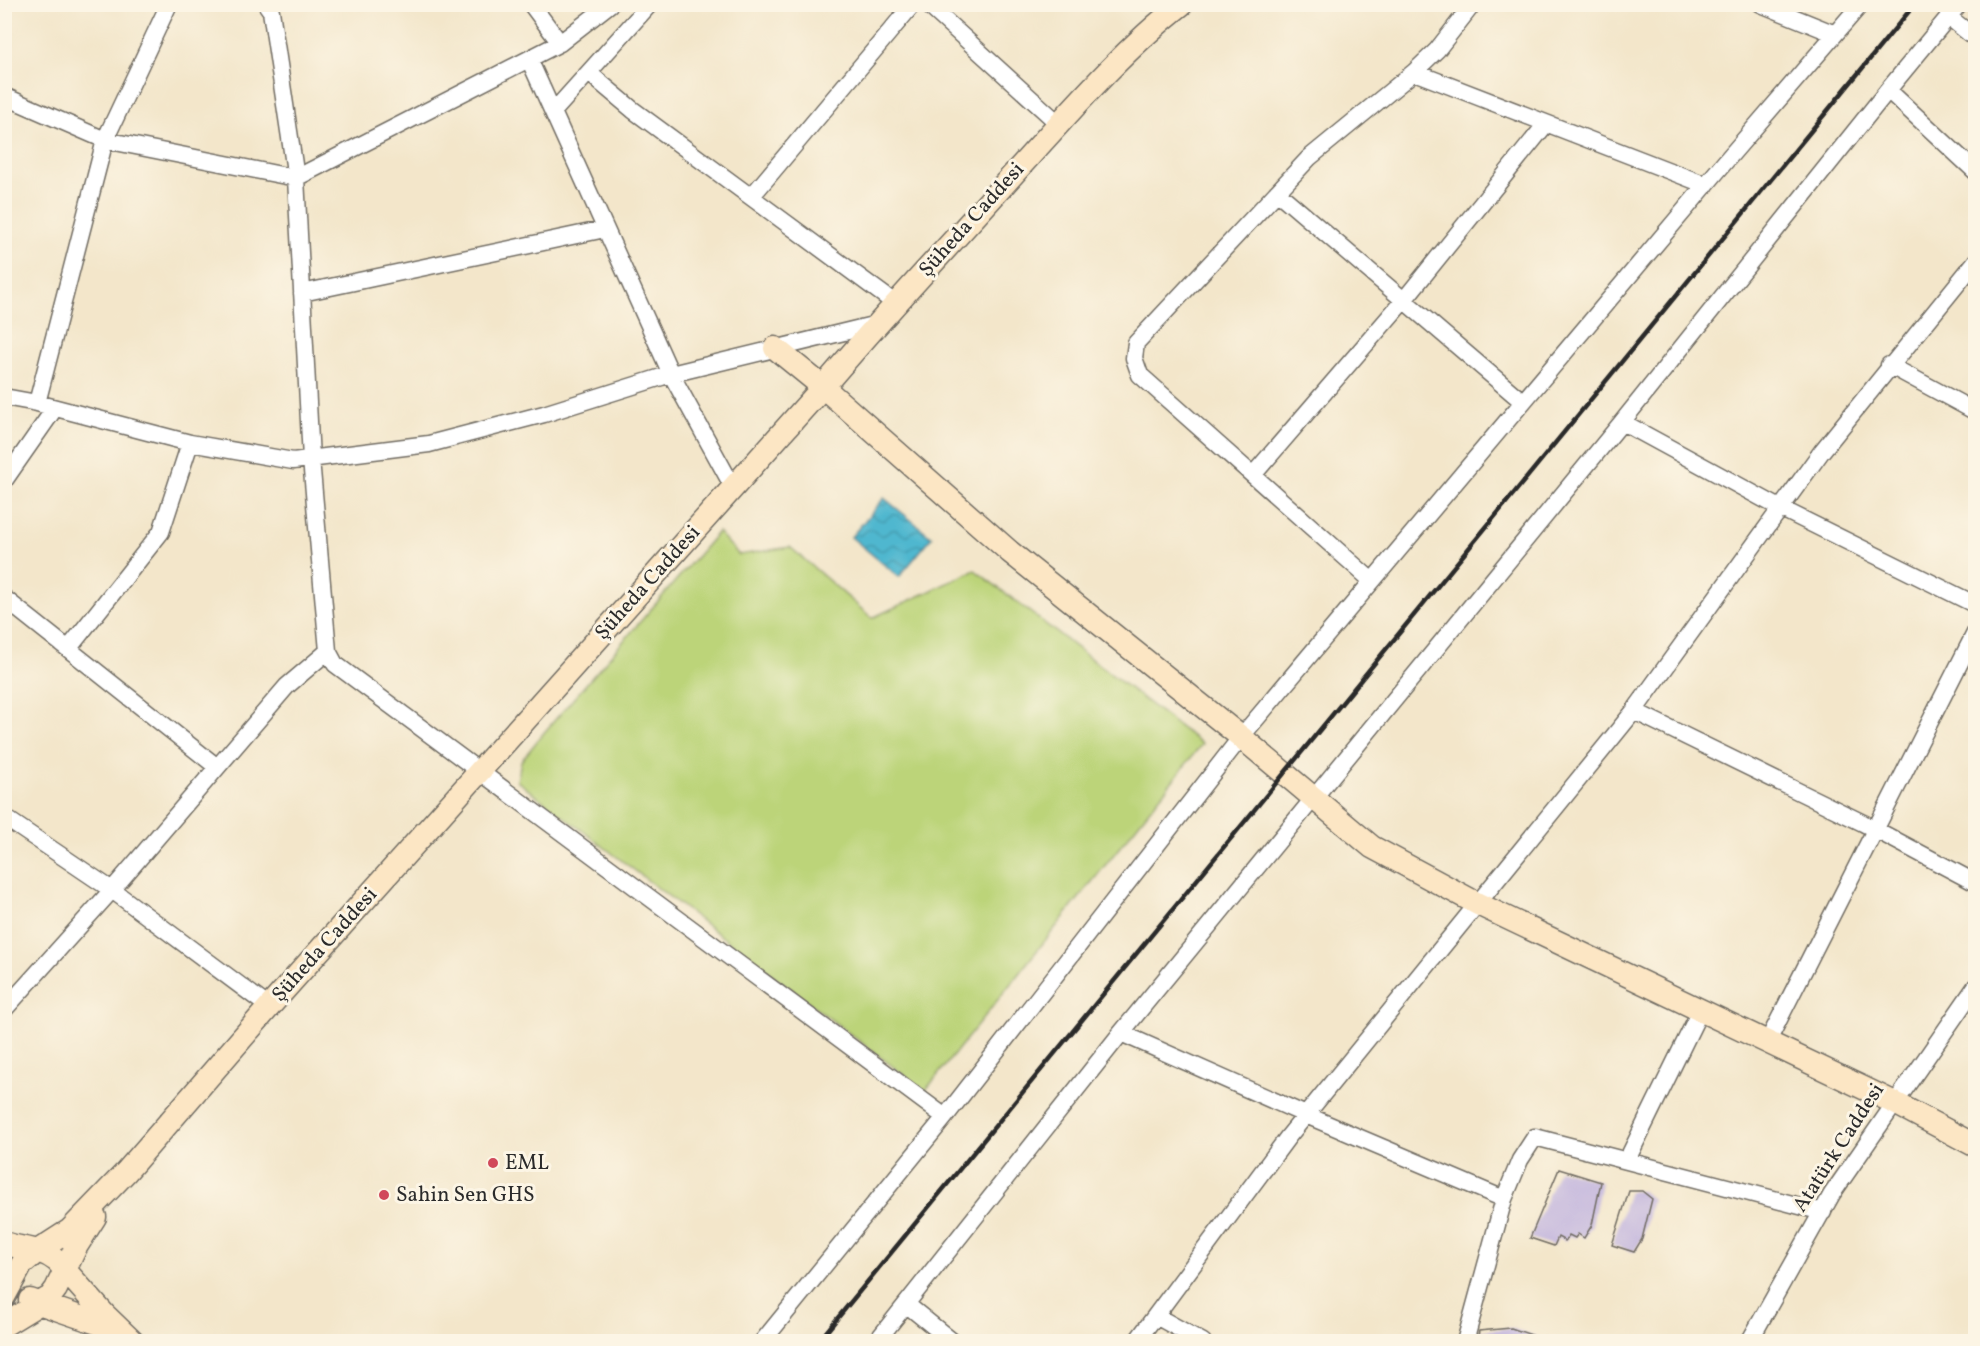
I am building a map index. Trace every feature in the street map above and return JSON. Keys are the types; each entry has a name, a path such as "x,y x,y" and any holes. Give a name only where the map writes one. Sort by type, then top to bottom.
{"main road":[{"name":"Şüheda Caddesi","path":"126,1172 269,1007 877,324 1059,124 1130,51 1182,4"},
{"path":"775,348 823,387 1010,552 1241,737 1372,847 1478,904 1895,1103 1976,1146"},
{"path":"126,1172 70,1230 22,1264 7,1284 38,1304 100,1324 132,1341"},
{"path":"4,1325 50,1297 56,1290 85,1234 126,1172"},
{"path":"4,1243 39,1250 57,1261 132,1341"}],"street":[{"path":"37,403 105,140 169,4"},
{"path":"531,4 560,42"},
{"path":"4,96 105,140 296,178 560,42 610,4"},
{"path":"553,112 650,4"},
{"path":"751,197 913,4"},
{"path":"927,4 1059,124"},
{"path":"1372,581 1140,375 1134,358 1136,343 1309,158 1414,72 1437,50 1473,4"},
{"path":"1761,4 1835,34"},
{"path":"762,1341 945,1117 1241,737 1861,4"},
{"path":"272,7 296,178 311,459 328,651 335,664 945,1117"},
{"path":"876,1341 1121,1033 1622,422 1954,11 1976,39"},
{"path":"529,59 671,375 734,487"},
{"path":"1414,72 1706,185"},
{"path":"589,73 633,111 896,304"},
{"path":"1888,90 1976,172"},
{"path":"1253,475 1404,300 1546,124"},
{"path":"1277,192 1523,402"},
{"path":"302,292 605,229"},
{"path":"1136,1341 1306,1115 1634,711 1822,451 1889,365 1976,261"},
{"path":"4,397 37,403 190,443 293,461 429,444 544,414 671,375 877,324"},
{"path":"1889,365 1976,412"},
{"path":"4,481 55,408"},
{"path":"1622,422 1780,508 1976,605"},
{"path":"69,648 162,532 190,443"},
{"path":"4,598 217,767"},
{"path":"1767,1043 1976,631"},
{"path":"4,1010 287,686 328,651"},
{"path":"1634,711 1876,830 1976,883"},
{"path":"4,817 111,890 269,1007"},
{"name":"Atatürk Caddesi","path":"1749,1341 1832,1194 1976,986"},
{"path":"1627,1160 1700,1011"},
{"path":"1121,1033 1504,1199"},
{"path":"1465,1341 1504,1199 1520,1160 1535,1137 1823,1212"},
{"path":"906,1304 953,1341"},
{"path":"1155,1316 1203,1341"}],"green space":[{"path":"718,532 739,555 790,547 872,618 975,570 1202,744 925,1091 517,781 521,761 541,736"}],"water":[{"path":"884,498 932,537 899,577 851,537"}],"building":[{"path":"1559,1169 1601,1182 1592,1225 1584,1238 1578,1234 1575,1238 1569,1235 1565,1241 1558,1237 1554,1246 1530,1238"},
{"path":"1629,1191 1642,1191 1652,1199 1642,1239 1634,1252 1612,1245"},
{"path":"1511,1328 1543,1339 1542,1341 1477,1341 1479,1331"}],"railway":[{"path":"818,1342 1915,4"}],"place":[{"name":"EML","path":"493,1163"},
{"name":"Sahin Sen GHS","path":"384,1195"}]}
